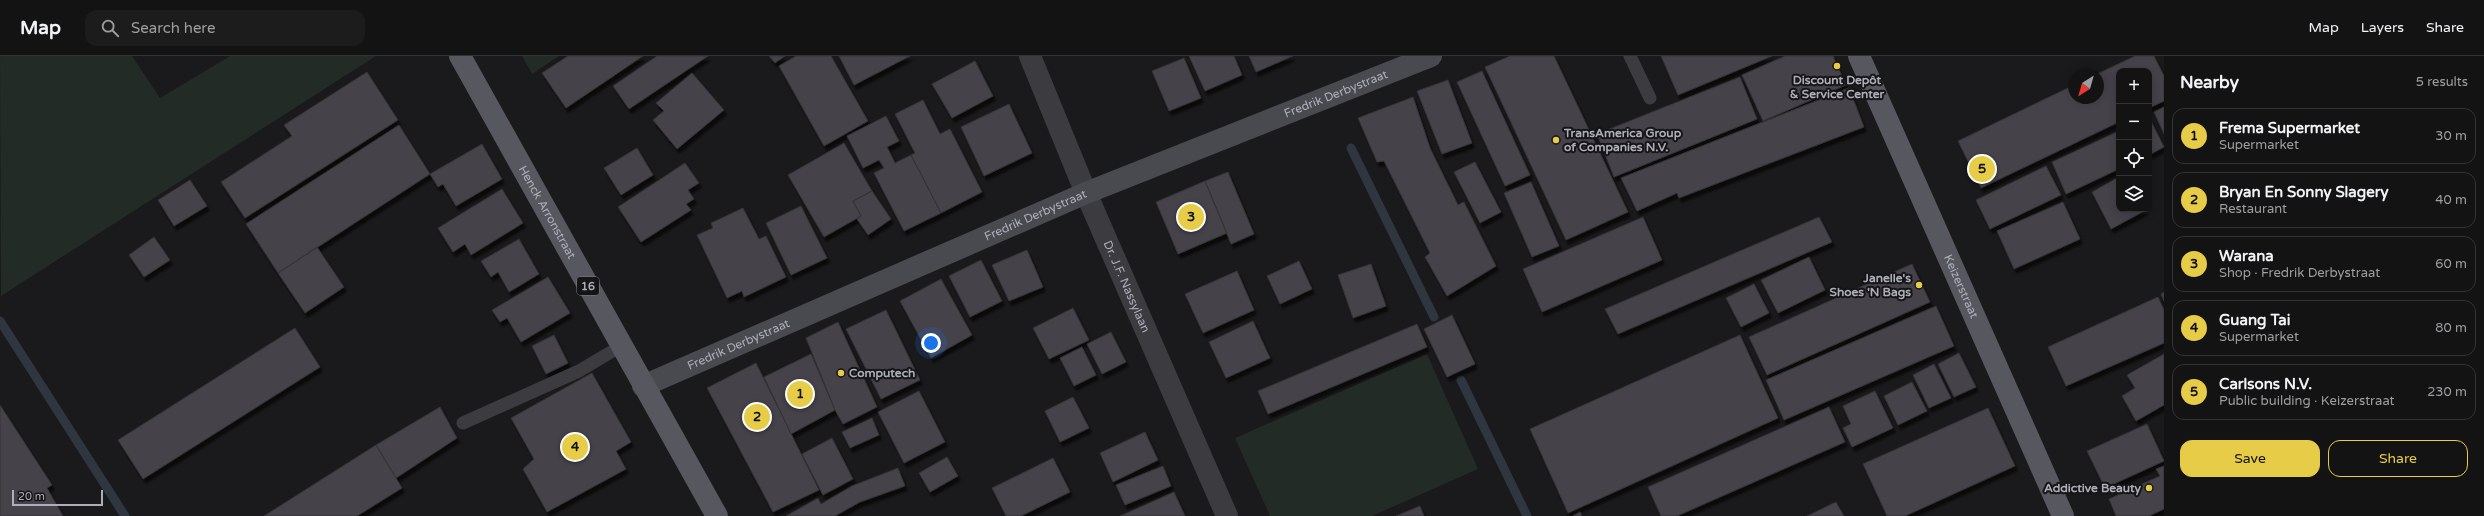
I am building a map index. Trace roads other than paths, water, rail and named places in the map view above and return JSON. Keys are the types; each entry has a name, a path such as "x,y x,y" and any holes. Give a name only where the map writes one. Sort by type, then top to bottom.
{"main road":[{"name":"Henck Arronstraat","path":"460,56 717,516"},
{"name":"Fredrik Derbystraat","path":"643,386 1086,193 1431,56"},
{"name":"Keizerstraat","path":"1859,56 2063,516"}],"street":[{"name":"Dr. J.F. Nassylaan","path":"1030,56 1086,193 1227,516"}],"lane":[{"path":"1630,56 1650,98"},
{"path":"463,423 579,371 621,346"}],"waterway":[{"path":"1351,148 1434,317"},
{"path":"0,321 125,516"},
{"path":"1461,380 1527,516"}],"place":[{"name":"Discount Depôt & Service Center","path":"1837,66"},
{"name":"TransAmerica Group of Companies N.V.","path":"1556,140"},
{"name":"Carlsons N.V.","path":"1982,169"},
{"name":"Warana","path":"1191,217"},
{"name":"Janelle's Shoes 'N Bags","path":"1919,285"},
{"name":"Computech","path":"841,373"},
{"name":"Frema Supermarket","path":"800,394"},
{"name":"Bryan En Sonny Slagery","path":"757,417"},
{"name":"Guang Tai","path":"575,447"},
{"name":"Addictive Beauty","path":"2149,488"}]}
